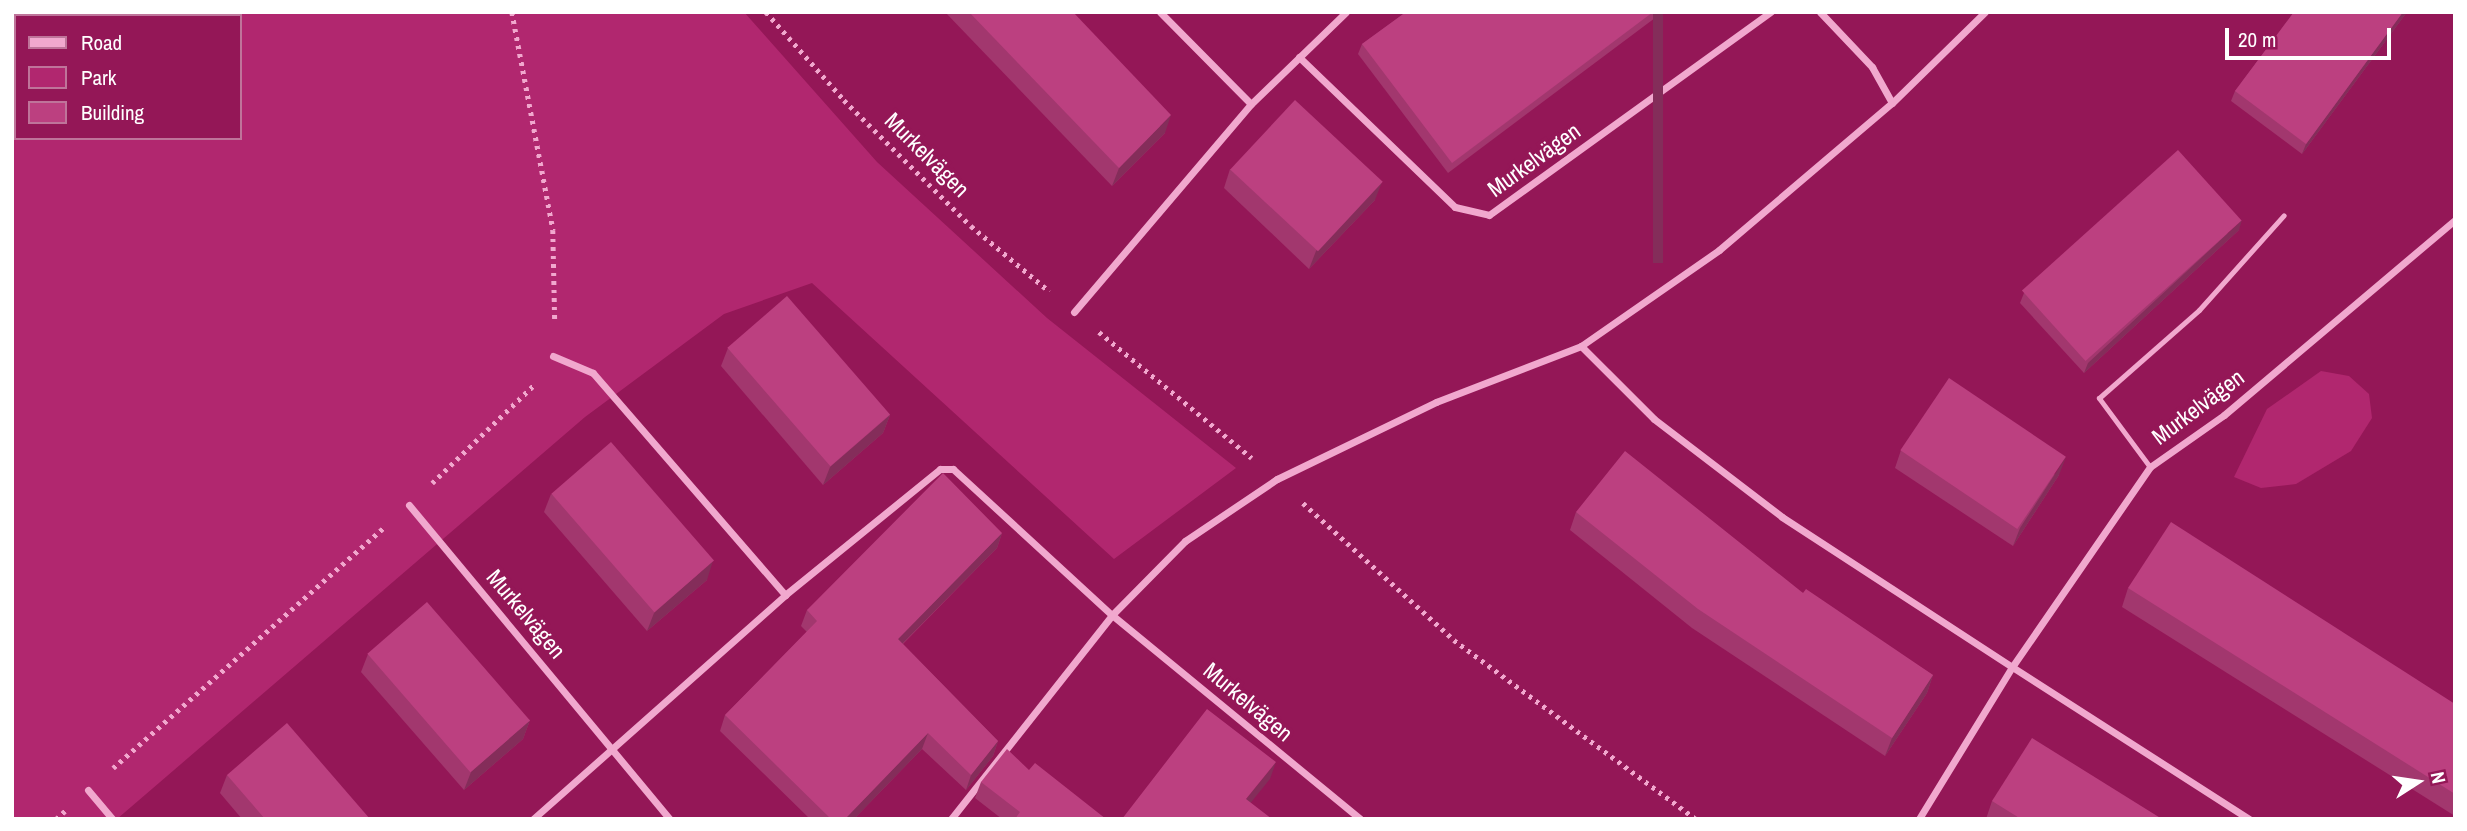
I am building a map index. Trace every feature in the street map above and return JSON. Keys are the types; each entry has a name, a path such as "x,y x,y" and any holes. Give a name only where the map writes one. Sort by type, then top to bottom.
{"street":[{"path":"1160,12 1251,104"},
{"path":"1074,312 1251,104 1346,12"},
{"name":"Murkelvägen","path":"1299,57 1455,207 1489,215 1770,12"},
{"path":"1820,12 1872,67 1892,103"},
{"path":"951,819 1112,615 1185,541 1277,478 1436,402 1581,346 1718,250 1892,103 1985,12"},
{"name":"Murkelvägen","path":"1919,819 2012,667 2150,467 2198,436 2455,220"},
{"path":"1581,346 1654,419 1782,517 2249,819"},
{"path":"553,356 593,373 785,595"},
{"name":"Murkelvägen","path":"533,819 785,595 920,482 953,469 1112,615 1360,819"},
{"name":"Murkelvägen","path":"409,505 614,746 638,786 670,819"},
{"path":"88,790 112,819"}],"lane":[{"path":"2150,467 2099,398 2199,310 2284,215"}],"path":[{"path":"56,819 409,505 534,386 553,356 553,230 512,12"},
{"name":"Murkelvägen","path":"766,12 844,100 971,226 1277,478 1454,640 1696,819"}],"green space":[{"path":"12,12 744,12 877,162 1047,318 1236,468 1114,559 812,283 724,314 585,417 117,819 12,819"},
{"path":"2321,371 2349,376 2369,394 2372,418 2351,451 2296,484 2261,488 2234,477 2267,409"}],"building":[{"path":"969,12 1073,12 1171,115 1119,168"},
{"path":"1406,12 1653,12 1452,163 1362,44"},
{"path":"2294,12 2403,12 2306,144 2235,91"},
{"path":"1295,100 1383,182 1318,251 1230,169"},
{"path":"2178,150 2242,221 2086,361 2022,291"},
{"path":"787,296 890,414 830,466 727,348"},
{"path":"1949,378 2066,457 2017,529 1900,450"},
{"path":"611,442 714,560 654,612 551,494"},
{"path":"1625,451 1803,593 1806,589 1933,675 1892,738 1698,609 1576,512"},
{"path":"943,473 1002,533 898,639 998,741 971,775 928,733 845,819 831,819 725,715 817,621 807,610"},
{"path":"2171,522 2455,704 2455,794 2128,588"},
{"path":"427,602 530,720 470,772 367,654"},
{"path":"1207,709 1276,762 1246,799 1272,819 1122,819"},
{"path":"287,723 370,819 265,819 227,775"},
{"path":"2032,738 2162,819 2021,819 1992,801"},
{"path":"1007,749 1029,770 1035,763 1106,819 1015,819 1020,812 981,782"}]}
